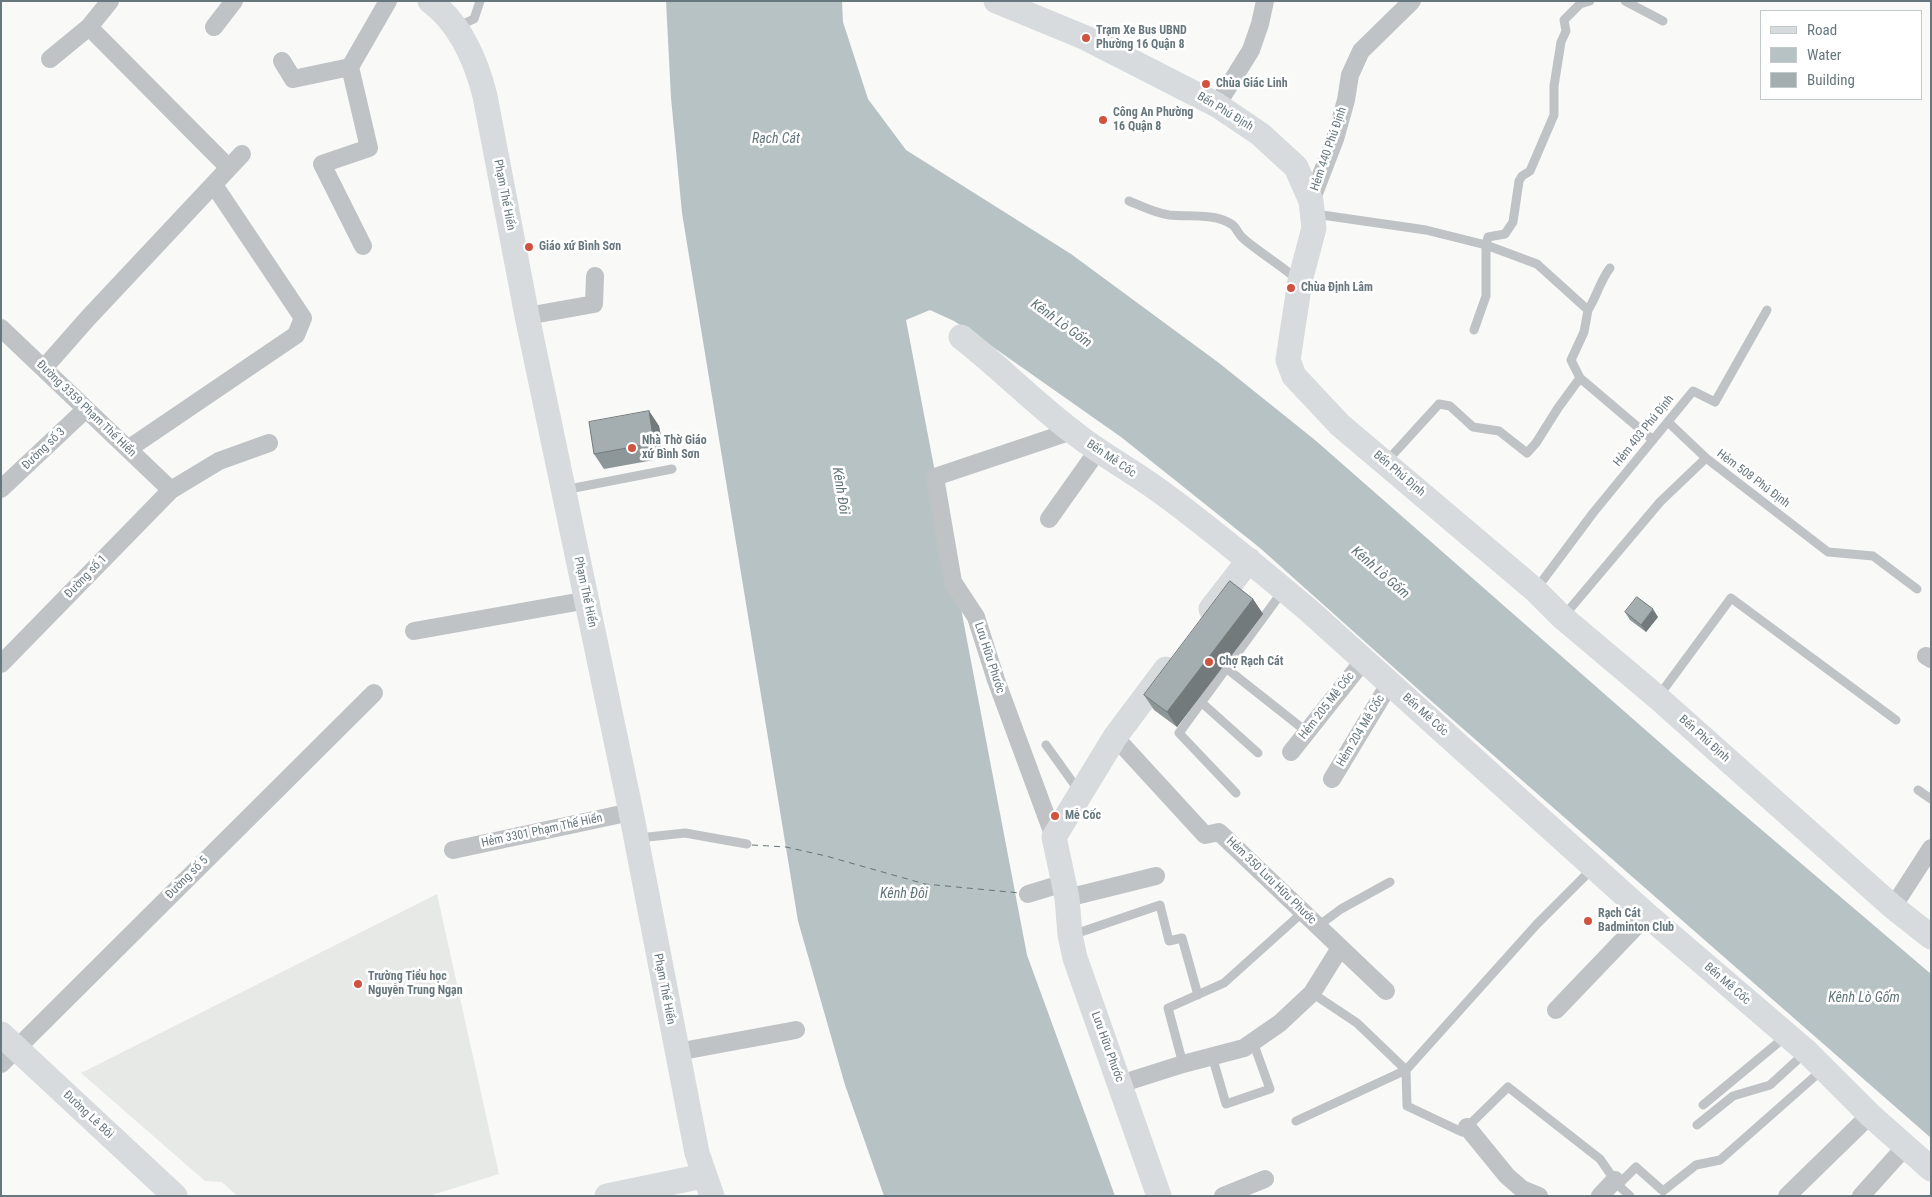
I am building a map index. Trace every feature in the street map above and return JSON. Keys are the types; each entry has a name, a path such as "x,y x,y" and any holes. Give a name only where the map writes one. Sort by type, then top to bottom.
{"street":[{"path":"50,60 89,27 110,1"},
{"path":"214,27 234,1"},
{"path":"363,246 322,164 369,148 350,66 388,1"},
{"name":"Phạm Thế Hiển","path":"430,1 455,27 469,48 479,72 485,96 527,316 631,812 676,1052 697,1153 708,1186"},
{"name":"Bến Phú Định","path":"996,1 1086,38 1217,105 1260,134 1296,167 1312,207 1314,228 1300,281 1288,360 1294,376 1340,425 1535,590 1562,617 1657,697 1893,907 1931,937"},
{"path":"1217,105 1251,50 1260,24 1265,1"},
{"name":"Hẻm 440 Phú Định","path":"1312,207 1346,100 1350,75 1361,51 1412,1"},
{"path":"89,27 229,168"},
{"path":"282,61 293,79 350,66"},
{"path":"44,368 88,318 242,154"},
{"path":"128,449 296,336 303,318 214,185"},
{"path":"527,316 594,304 595,276"},
{"name":"Đường 3359 Phạm Thế Hiển","path":"1,328 171,490"},
{"name":"Bến Mễ Cốc","path":"961,337 991,360 1072,431 1161,492 1284,589 1647,915 1815,1060 1870,1116"},
{"name":"Đường số 3","path":"1,489 86,408"},
{"name":"Lưu Hữu Phước","path":"1072,431 936,477 953,582 976,617 999,688 1054,837 1065,890 1070,936 1075,958 1159,1196"},
{"name":"Đường số 1","path":"1,664 171,490 220,461 269,443"},
{"path":"1049,519 1098,450"},
{"path":"1196,628 1249,560"},
{"path":"414,631 588,600"},
{"path":"1054,837 1115,737 1179,652"},
{"name":"Hẻm 205 Mễ Cốc","path":"1291,752 1364,660"},
{"name":"Hẻm 204 Mễ Cốc","path":"1332,779 1390,683"},
{"name":"Đường số 5","path":"6,1048 374,694"},
{"name":"Hẻm 350 Lưu Hữu Phước","path":"1115,737 1205,835 1219,832 1386,991"},
{"name":"Hẻm 3301 Phạm Thế Hiển","path":"453,850 631,812"},
{"path":"1893,907 1931,848"},
{"path":"1028,894 1156,876"},
{"path":"1556,1010 1647,915"},
{"path":"1120,1084 1183,1064 1244,1048 1280,1023 1312,993 1340,948"},
{"path":"676,1052 796,1030"},
{"name":"Đường Lê Bôi","path":"6,1048 175,1196"},
{"path":"1787,1196 1870,1116 1881,1111 1889,1114 1916,1142 1931,1169"},
{"path":"1467,1127 1512,1180 1522,1189 1539,1196"},
{"path":"1861,1196 1916,1142"},
{"path":"1222,1196 1265,1180"},
{"path":"1600,1196 1617,1183"},
{"path":"607,1196 708,1186"}],"lane":[{"path":"455,27 474,19 480,1"},
{"path":"1474,330 1486,296 1486,245 1488,237 1505,234 1513,222 1519,181 1522,176 1530,171 1554,115 1554,86 1561,42 1566,31 1564,20 1580,4 1590,1"},
{"path":"1625,1 1663,21"},
{"path":"1129,201 1167,214 1221,219 1232,224 1237,228 1243,239 1300,281"},
{"path":"1312,207 1426,230 1486,245 1537,264 1588,310"},
{"path":"1610,268 1601,280 1597,296 1588,310 1584,332 1571,360 1580,378 1654,440"},
{"name":"Hẻm 403 Phú Định","path":"1535,590 1593,514 1693,391 1715,402 1767,310"},
{"path":"1385,463 1415,428 1439,404 1450,406 1473,428 1499,431 1527,453 1536,443 1580,378"},
{"path":"1668,422 1706,458"},
{"name":"Hẻm 508 Phú Định","path":"1562,617 1660,502 1706,458 1828,552 1874,556 1917,589"},
{"path":"564,490 672,469"},
{"path":"1236,793 1179,733 1284,589"},
{"path":"1657,697 1731,598 1896,720"},
{"path":"1226,668 1307,732"},
{"path":"1202,702 1258,753"},
{"path":"1046,745 1081,793"},
{"path":"1918,790 1931,799"},
{"path":"636,838 685,833 747,844"},
{"path":"1296,1121 1406,1070 1537,924 1594,867"},
{"path":"1318,926 1342,909 1390,882"},
{"path":"1070,936 1160,905 1169,940 1182,938 1198,995"},
{"path":"1183,1064 1168,1008 1224,983 1303,912"},
{"path":"1312,993 1357,1023 1406,1070 1407,1106 1462,1132 1508,1087 1600,1159 1617,1183 1630,1196"},
{"path":"1703,1105 1787,1035"},
{"path":"1212,1056 1226,1104 1270,1089 1253,1042"},
{"path":"1697,1125 1733,1096 1770,1085 1815,1060"},
{"path":"1617,1183 1636,1166 1663,1191 1696,1165 1720,1160 1815,1060"}],"shaded area":[{"name":"Trường Tiểu học Nguyễn Trung Ngạn","path":"437,894 499,1174 429,1196 237,1196 222,1182 205,1181 81,1073"}],"water":[{"path":"666,1 842,1 843,22 868,99 906,150 1071,254 1219,363 1315,440 1682,762 1931,974 1931,1138 1429,699 1260,548 1121,437 983,340 954,321 930,310 906,320 1027,955 1115,1196 884,1196 845,1085 798,921 682,213 671,98"}],"building":[{"path":"649,411 654,443 594,454 589,422"},
{"path":"1230,581 1253,599 1167,712 1144,695"},
{"path":"1637,597 1653,609 1641,625 1625,612"}],"ferry route":[{"path":"752,845 786,847 826,856 925,884 1020,893"}],"place":[{"name":"Trạm Xe Bus UBND Phường 16 Quận 8","path":"1086,38"},
{"name":"Chùa Giác Linh","path":"1206,84"},
{"name":"Công An Phường 16 Quận 8","path":"1103,120"},
{"name":"Giáo xứ Bình Sơn","path":"529,247"},
{"name":"Chùa Định Lâm","path":"1291,288"},
{"name":"Nhà Thờ Giáo xứ Bình Sơn","path":"632,448"},
{"name":"Chợ Rạch Cát","path":"1209,662"},
{"name":"Mễ Cốc","path":"1055,816"},
{"name":"Rạch Cát Badminton Club","path":"1588,921"},
{"name":"Trường Tiểu học Nguyễn Trung Ngạn","path":"358,984"}],"water label":[{"name":"Rạch Cát","path":"776,139"},
{"name":"Kênh Lò Gốm","path":"1061,324"},
{"name":"Kênh Đôi","path":"840,491"},
{"name":"Kênh Lò Gốm","path":"1380,573"},
{"name":"Kênh Đôi","path":"904,894"},
{"name":"Kênh Lò Gốm","path":"1864,998"}]}
